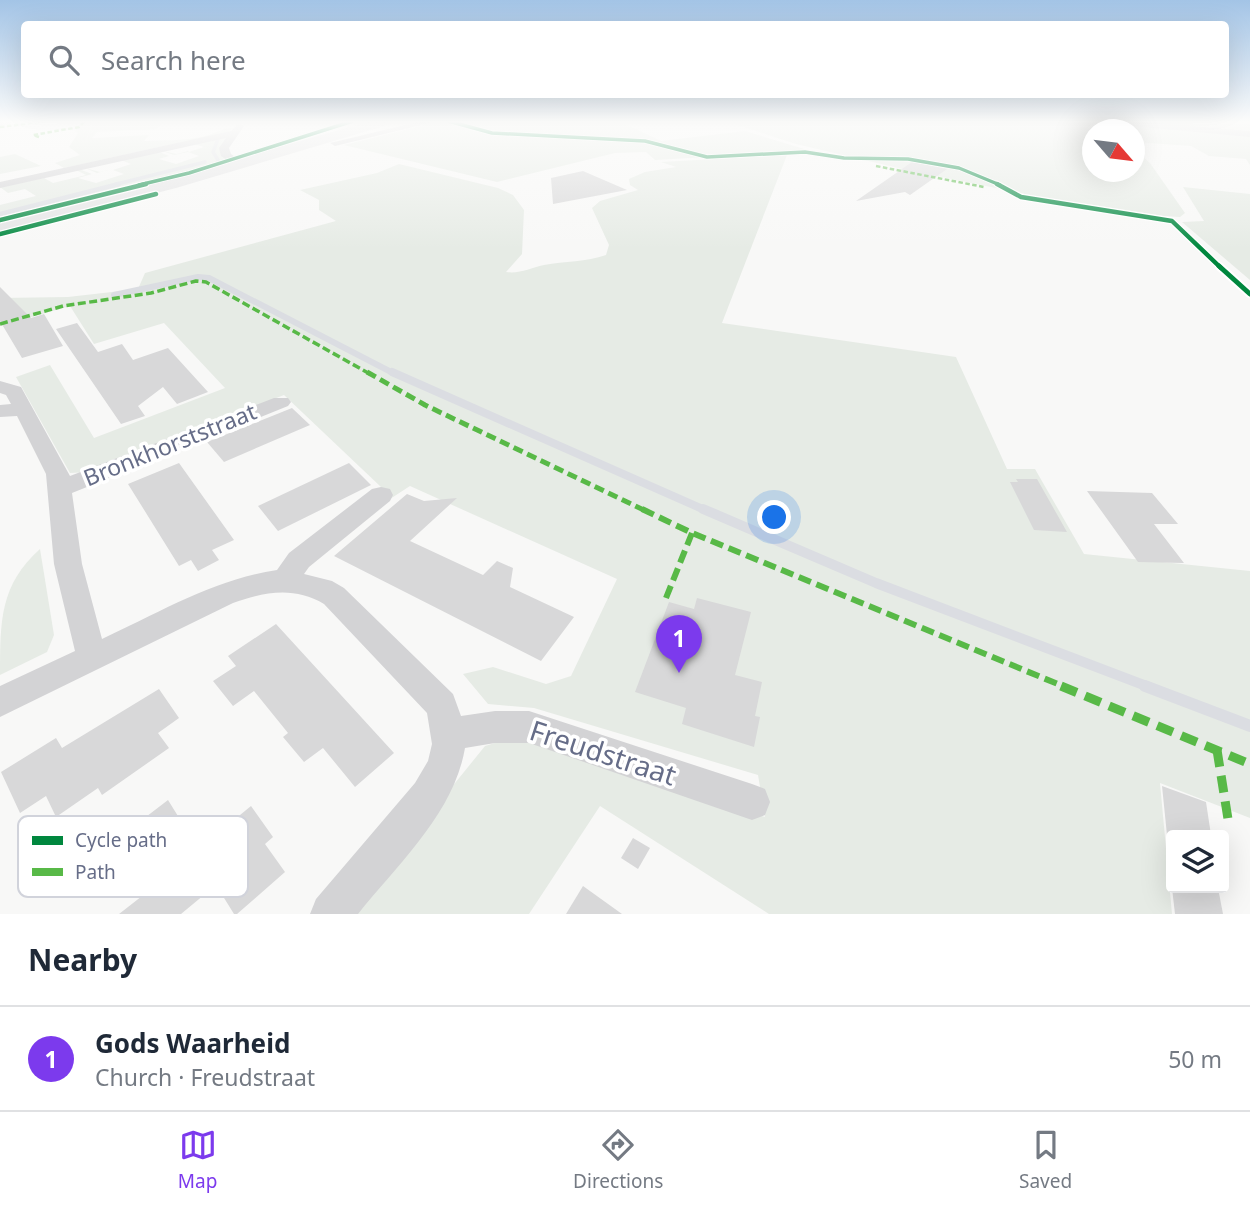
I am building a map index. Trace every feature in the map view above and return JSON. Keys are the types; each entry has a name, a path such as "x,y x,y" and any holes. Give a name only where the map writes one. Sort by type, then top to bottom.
{"main road":[{"path":"0,227 169,184 236,164"}],"street":[{"path":"0,185 96,164"},
{"name":"Bronkhorststraat","path":"0,387 14,391 12,410 58,474 68,565 92,658"},
{"name":"Bronkhorststraat","path":"60,489 281,401"},
{"path":"285,580 299,560 381,495"},
{"path":"0,702 223,595 256,584 285,580 307,584 334,596 441,705 449,721 450,734 442,774 429,797 331,914"},
{"name":"Freudstraat","path":"450,734 495,727 529,727 752,802"}],"shaded area":[{"path":"0,164 41,166 0,174"},
{"path":"56,164 84,164 64,168"},
{"path":"130,164 215,164 0,219 0,205 36,196 25,189 8,193 0,187 44,178 53,183 86,175 76,170 79,169 92,174 78,178 96,183 124,174 113,170"},
{"path":"399,164 498,188 513,195 524,210 522,254 506,272 591,259 606,255 609,245 592,208 600,201 638,190 630,185 629,179 645,172 676,167 666,164 784,164 722,323 956,357 1007,469 1035,469 1084,554 1250,571 1250,818 1160,783 1166,848 1166,893 1170,893 1172,914 769,914 600,806 529,914 349,914 485,746 508,739 551,746 627,767 765,817 758,775 534,708 488,704 463,674 493,667 546,684 571,676 617,579 410,486 390,499 381,487 284,395 89,472 70,473 16,377 50,365 94,438 225,388 164,323 94,344 70,306 0,326 0,298 68,297 138,289 145,273 336,221 319,210 319,200 300,190 377,173"},
{"path":"421,164 572,164 497,182"},
{"path":"880,164 1082,164 1082,182 1145,182 1145,164 1150,164 1185,213 1180,217 1164,216 1035,196"},
{"path":"1183,187 1250,194 1250,280 1182,222 1204,221"},
{"path":"40,549 54,635 47,652 0,675 5,605 17,576"}],"building":[{"path":"910,164 947,169 910,195 905,192 856,201"},
{"path":"583,171 627,190 553,204 551,178"},
{"path":"0,287 31,318 44,314 63,346 22,358 0,321"},
{"path":"77,323 98,352 122,344 133,360 168,348 208,392 177,404 163,387 138,406 145,416 121,424 56,329"},
{"path":"292,408 310,425 224,462 207,442"},
{"path":"179,463 234,540 212,550 219,560 198,571 191,560 179,566 128,484"},
{"path":"349,463 371,485 278,531 258,506"},
{"path":"1016,479 1037,479 1067,532 1034,530 1010,482 1018,482"},
{"path":"1087,491 1152,493 1178,524 1154,524 1184,563 1138,562"},
{"path":"407,494 424,501 457,498 410,541 483,575 497,561 513,568 510,587 574,617 541,661 334,556"},
{"path":"697,598 751,612 735,675 762,682 755,716 760,717 754,747 682,724 686,708 635,692 669,602 694,609"},
{"path":"276,624 394,753 355,787 323,748 304,762 283,737 288,733 254,691 233,706 213,681 236,666 228,656"},
{"path":"159,689 179,718 158,733 169,748 102,795 98,788 57,816 46,796 20,813 1,772 56,738 62,748"},
{"path":"1162,786 1206,802 1210,830 1166,830"},
{"path":"168,800 178,816 147,816"},
{"path":"251,806 273,837 265,844 285,872 234,914 223,897 248,897 248,816 239,816"},
{"path":"633,838 650,848 638,869 621,858"},
{"path":"583,886 622,914 566,914"},
{"path":"1173,893 1219,893 1223,914 1175,914"},
{"path":"141,897 202,897 181,914 119,914"}],"waterway":[{"path":"113,185 198,164"},
{"path":"0,214 119,184"},
{"path":"114,295 198,277 209,278 395,374"},
{"path":"392,372 707,511"},
{"path":"703,509 876,583 1149,687"},
{"path":"1145,686 1250,726"}],"marked path":[{"path":"876,166 984,187"},
{"path":"0,324 63,306 151,293 196,281 206,282 425,405 692,533 1250,764"},
{"path":"666,598 692,533"},
{"path":"1217,750 1228,819"}],"cycle path":[{"path":"0,220 218,164"},
{"path":"934,164 985,177 1021,197 1172,221 1250,294"},
{"path":"0,234 156,194"}],"place":[{"name":"Gods Waarheid","path":"679,673"}]}
